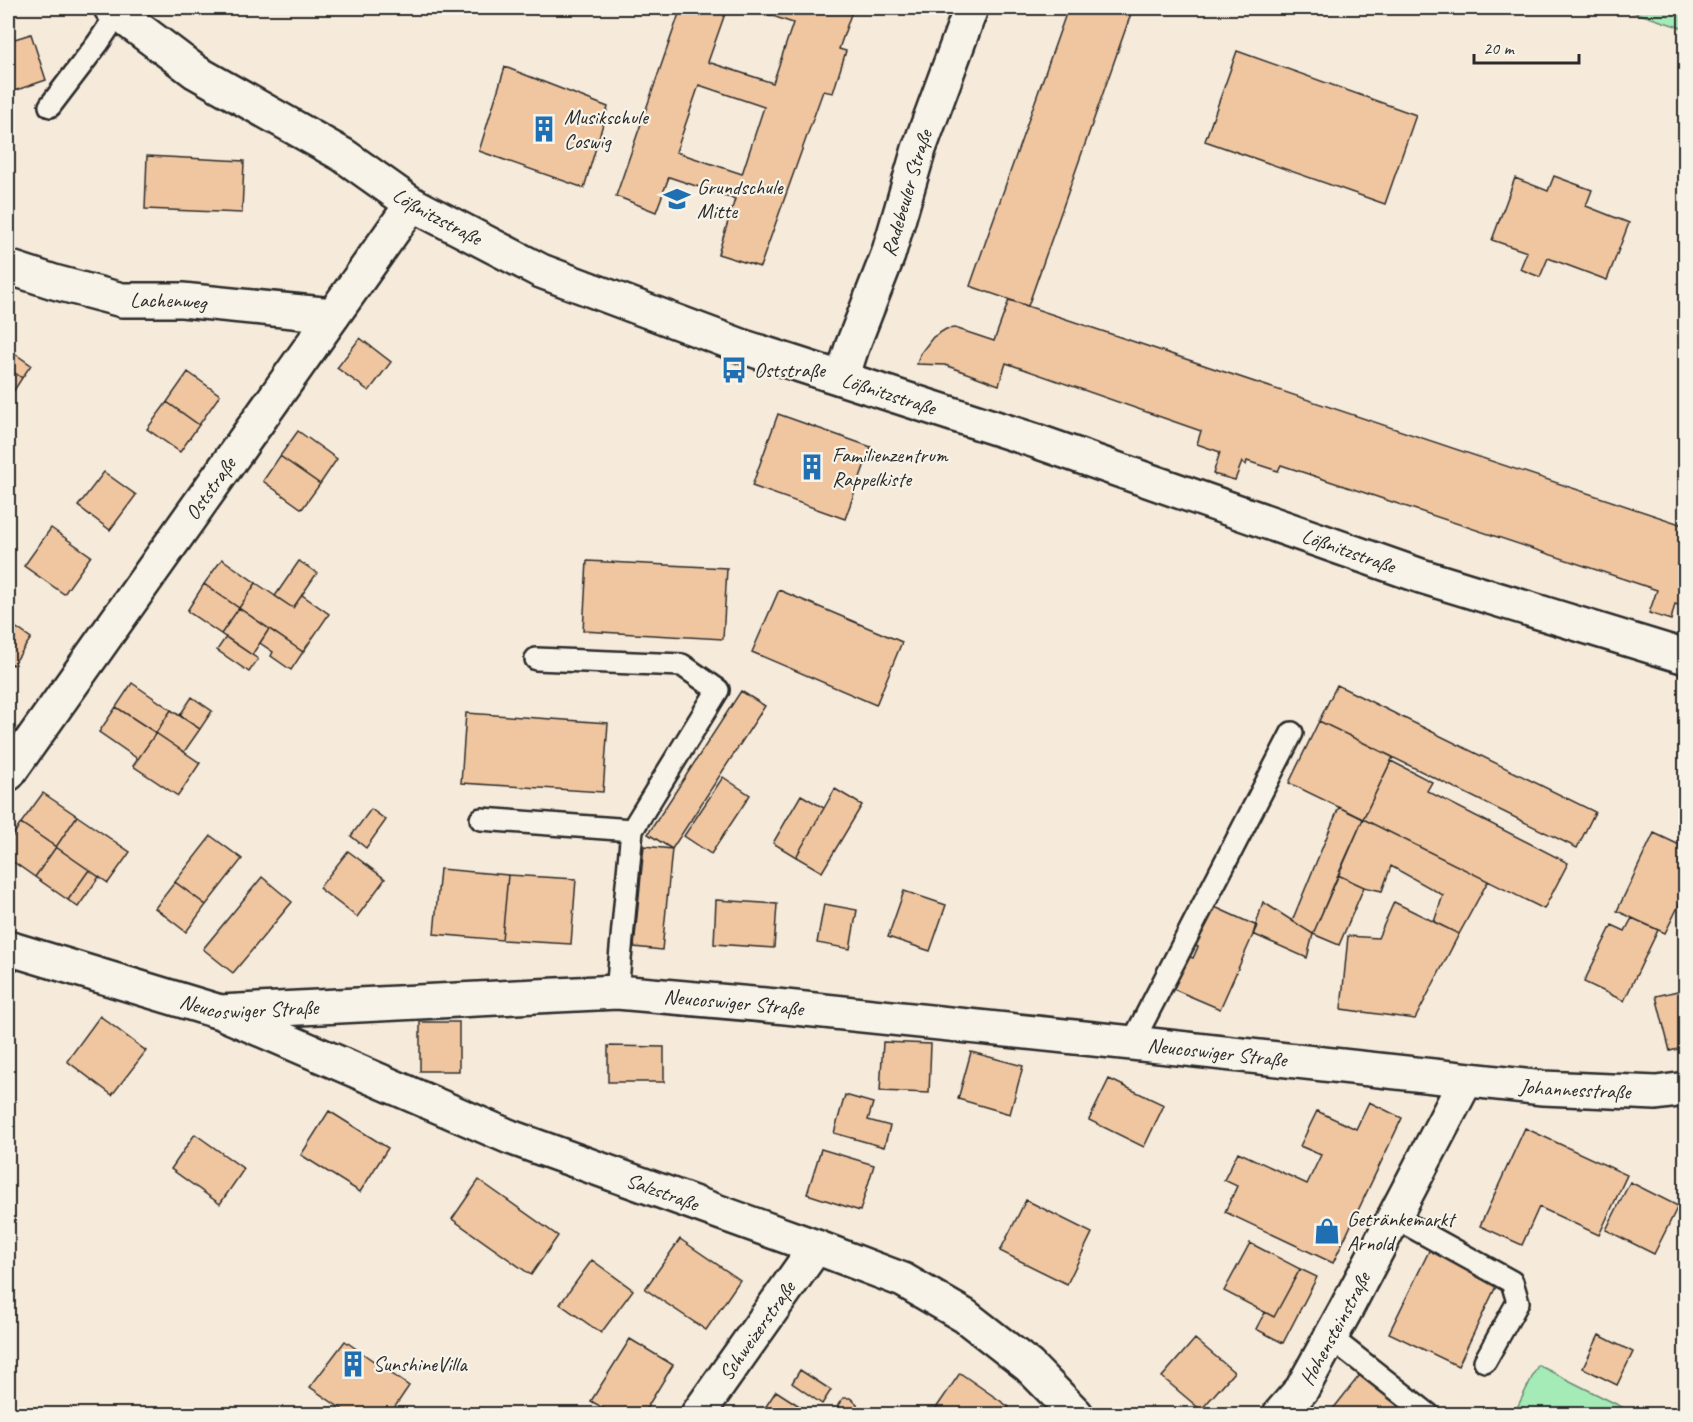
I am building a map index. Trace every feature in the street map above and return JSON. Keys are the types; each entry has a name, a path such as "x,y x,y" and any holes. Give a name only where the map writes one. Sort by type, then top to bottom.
{"street":[{"name":"Radebeuler Straße","path":"842,378 888,255 919,149 971,8"},
{"name":"Lößnitzstraße","path":"115,10 196,72 343,155 412,204 541,271 744,347 1036,441 1421,576 1686,657"},
{"name":"Oststraße","path":"8,774 412,204"},
{"name":"Lachenweg","path":"8,267 122,300 182,300 333,315"},
{"name":"Neucoswiger Straße","path":"8,948 220,1012 617,992 776,1006 1466,1080"},
{"name":"Salzstraße","path":"220,1012 510,1137 903,1280 965,1316 1029,1366 1076,1414"},
{"name":"Johannesstraße","path":"1466,1080 1618,1093 1656,1093 1686,1089"},
{"name":"Hohensteinstraße","path":"1280,1414 1302,1389 1466,1080"},
{"name":"Schweizerstraße","path":"698,1414 816,1247"}],"lane":[{"path":"50,106 98,43 115,10"},
{"path":"536,659 682,665 718,690 632,830 617,992"},
{"path":"1132,1043 1292,733"},
{"path":"481,819 632,830"},
{"path":"1395,1217 1512,1282 1518,1302 1485,1361"},
{"path":"1330,1337 1428,1414"}],"green space":[{"path":"1621,8 1685,8 1685,29"},
{"path":"1538,1365 1636,1414 1514,1414"}],"building":[{"path":"681,8 727,8 708,62 773,83 793,23 749,8 853,8 839,49 846,51 833,93 823,91 760,267 718,254 735,199 669,177 656,212 616,196","holes":["699,85 764,107 742,174 676,152"]},
{"path":"1068,8 1133,8 1028,306 970,286"},
{"path":"1488,8 1504,8 1502,12"},
{"path":"31,34 46,80 8,93 8,41"},
{"path":"1237,51 1416,115 1385,204 1205,141"},
{"name":"Musikschule Coswig","path":"505,67 608,107 584,188 479,151"},
{"path":"147,156 244,161 242,213 145,209"},
{"path":"1554,176 1592,190 1586,206 1629,223 1607,280 1548,258 1540,277 1520,269 1527,252 1492,240 1515,178 1548,191"},
{"path":"1009,300 1686,526 1685,607 1675,604 1671,620 1649,613 1657,590 1281,465 1278,471 1247,461 1246,465 1242,462 1235,480 1213,474 1220,452 1197,444 1201,431 1006,363 999,385 945,365 917,364 920,354 933,337 946,329 955,328 994,341"},
{"path":"360,338 391,362 369,391 337,368"},
{"path":"8,349 31,365 22,378 8,368"},
{"path":"8,368 22,378 13,392 8,389"},
{"path":"188,372 220,395 199,425 167,402"},
{"path":"167,402 199,425 180,452 147,429"},
{"name":"Familienzentrum Rappelkiste","path":"778,414 871,447 845,519 752,486"},
{"path":"298,431 337,459 320,484 280,456"},
{"path":"280,456 320,484 302,509 263,481"},
{"path":"104,472 136,495 110,530 78,506"},
{"path":"51,528 91,556 64,594 24,566"},
{"path":"222,559 256,583 239,608 204,584"},
{"path":"299,561 317,573 293,608 275,596"},
{"path":"587,561 727,568 723,639 583,631"},
{"path":"256,583 293,608 302,595 329,614 303,652 239,608"},
{"path":"204,584 239,608 221,634 187,611"},
{"path":"779,590 902,642 876,705 752,652"},
{"path":"239,608 269,629 252,655 221,634"},
{"path":"8,622 31,638 13,665 8,662"},
{"path":"269,629 303,652 291,670 271,656 273,652 260,643"},
{"path":"226,637 258,659 249,672 217,650"},
{"path":"132,683 171,710 156,733 116,707"},
{"path":"1337,685 1595,812 1577,848 1319,721"},
{"path":"741,691 765,706 672,849 648,834"},
{"path":"192,697 212,711 200,729 180,715"},
{"path":"116,707 156,733 138,759 99,732"},
{"path":"171,710 200,729 184,752 156,733"},
{"path":"466,713 608,723 603,792 461,783"},
{"path":"1319,721 1393,757 1363,819 1289,783"},
{"path":"156,733 200,763 178,796 133,766"},
{"path":"1391,761 1432,782 1427,791 1568,863 1544,909 1363,819"},
{"path":"723,777 750,795 711,854 684,836"},
{"path":"835,789 862,805 822,872 796,857"},
{"path":"43,793 77,816 56,847 21,823"},
{"path":"801,795 824,808 796,857 773,843"},
{"path":"1339,807 1363,819 1313,934 1292,921"},
{"path":"371,809 386,820 366,848 351,836"},
{"path":"77,816 130,852 108,883 56,847"},
{"path":"1363,819 1488,881 1459,934 1434,922 1443,895 1391,866 1382,891 1364,887 1338,875"},
{"path":"21,823 56,847 35,877 8,858 8,843"},
{"path":"1654,833 1686,848 1686,891 1665,933 1617,911"},
{"path":"211,836 242,859 206,905 175,882"},
{"path":"644,846 672,849 662,950 634,947"},
{"path":"56,847 89,870 68,900 35,877"},
{"path":"348,851 385,879 357,917 319,888"},
{"path":"440,869 508,875 502,940 434,934"},
{"path":"89,870 99,877 78,907 68,900"},
{"path":"508,875 576,879 571,944 502,940"},
{"path":"1338,875 1364,887 1339,945 1313,934"},
{"path":"262,877 292,902 233,973 203,949"},
{"path":"175,882 206,905 186,932 155,908"},
{"path":"904,891 946,905 930,951 888,937"},
{"path":"716,900 777,904 774,948 714,944"},
{"path":"1263,902 1313,934 1307,958 1253,934"},
{"path":"1394,902 1459,934 1415,1019 1341,1009 1348,936 1378,938"},
{"path":"824,904 857,910 850,949 817,943"},
{"path":"1208,904 1257,926 1220,1009 1171,988 1185,955 1193,958 1198,947 1191,944"},
{"path":"1632,918 1658,930 1624,1001 1584,982 1612,925 1625,931"},
{"path":"1686,989 1686,1047 1670,1051 1656,996"},
{"path":"100,1016 146,1051 112,1095 67,1061"},
{"path":"420,1022 459,1022 459,1071 420,1071"},
{"path":"883,1042 931,1044 929,1093 880,1091"},
{"path":"608,1046 664,1047 664,1082 608,1082"},
{"path":"971,1052 1023,1066 1010,1114 958,1099"},
{"path":"1109,1079 1164,1105 1144,1147 1089,1120"},
{"path":"845,1095 873,1103 868,1120 890,1126 884,1147 834,1133"},
{"path":"1369,1102 1402,1118 1333,1263 1225,1212 1237,1186 1224,1180 1238,1152 1307,1184 1321,1155 1300,1146 1317,1111 1356,1129"},
{"path":"329,1111 388,1148 360,1192 301,1155"},
{"path":"1525,1128 1627,1175 1599,1235 1539,1207 1522,1245 1480,1226"},
{"path":"195,1134 244,1169 220,1204 171,1169"},
{"path":"821,1149 874,1165 860,1211 807,1194"},
{"path":"479,1180 558,1236 531,1275 452,1219"},
{"path":"1630,1182 1678,1206 1654,1254 1606,1230"},
{"path":"1026,1200 1092,1233 1067,1284 1000,1251"},
{"path":"680,1239 740,1280 706,1330 645,1289"},
{"path":"1250,1243 1300,1269 1274,1317 1224,1291"},
{"path":"1431,1247 1499,1280 1458,1366 1389,1333"},
{"path":"592,1260 633,1290 601,1333 560,1304"},
{"path":"1300,1269 1317,1277 1283,1343 1256,1329 1265,1312 1274,1317"},
{"path":"1599,1335 1633,1352 1617,1385 1583,1368"},
{"path":"630,1339 673,1365 643,1414 613,1414 591,1401"},
{"path":"1195,1339 1234,1372 1201,1410 1162,1377"},
{"name":"SunshineVilla","path":"345,1341 409,1386 390,1414 349,1414 310,1387"},
{"path":"800,1370 831,1390 822,1404 792,1383"},
{"path":"1363,1371 1411,1414 1329,1414"},
{"path":"960,1373 1009,1407 1004,1414 932,1414"},
{"path":"776,1391 812,1414 761,1414"},
{"path":"843,1398 850,1398 857,1404 858,1411 855,1414 838,1413 838,1405"}],"place":[{"name":"Musikschule Coswig","path":"544,129"},
{"name":"Grundschule Mitte","path":"677,199"},
{"name":"Oststraße","path":"734,370"},
{"name":"Familienzentrum Rappelkiste","path":"812,467"},
{"name":"Getränkemarkt Arnold","path":"1327,1231"},
{"name":"SunshineVilla","path":"353,1364"}]}
